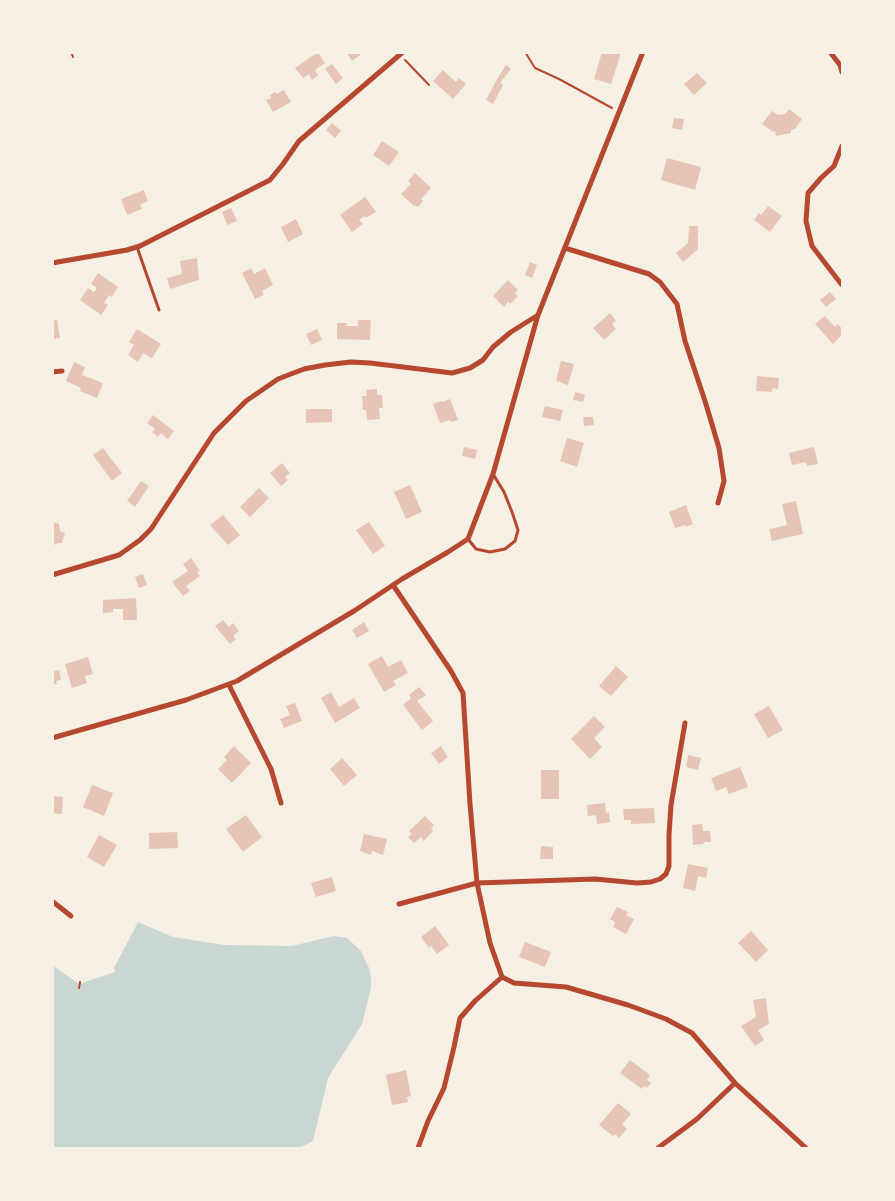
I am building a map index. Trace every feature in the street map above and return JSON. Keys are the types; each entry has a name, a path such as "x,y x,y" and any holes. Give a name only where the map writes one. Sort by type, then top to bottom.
{"street":[{"path":"52,738 186,700 237,681 354,611 468,539 493,474 538,315 643,52"},
{"path":"830,52 840,65 842,72"},
{"path":"52,263 137,247 270,180 299,141 402,54"},
{"path":"842,146 834,166 808,193 806,221 812,246 842,284"},
{"path":"565,248 649,274 660,282 677,304 685,341 706,400 719,448 724,481 718,503"},
{"path":"52,575 119,555 140,540 151,529 214,433 246,401 278,379 304,369 351,362 452,373 470,368 483,360 493,347 511,332 538,315"},
{"path":"52,372 62,371"},
{"path":"393,585 451,671 463,693 477,883 490,943 502,977 514,983 566,987 628,1005 666,1019 692,1033 735,1082 806,1148"},
{"path":"228,685 270,769 281,803"},
{"path":"399,904 477,883 595,879 637,883 660,879 666,874 669,866 671,805 685,723"},
{"path":"52,901 71,916"},
{"path":"418,1148 428,1120 444,1088 460,1018 475,1001 502,977"},
{"path":"658,1148 697,1119 735,1082"}],"lane":[{"path":"137,247 159,310"},
{"path":"468,539 476,549 490,552 505,549 515,542 518,530 504,492 493,474"}],"path":[{"path":"70,52 73,57"},
{"path":"525,52 535,68 560,78 619,112"},
{"path":"402,54 429,85"},
{"path":"79,988 80,982"}],"shaded area":[{"path":"138,922 173,937 224,945 292,946 334,936 347,938 361,951 369,968 371,978 371,988 362,1024 328,1078 313,1141 299,1148 53,1148 52,965 79,984 115,972 114,968"}],"building":[{"path":"318,52 325,63 315,70 318,75 312,80 309,74 303,78 295,68"},
{"path":"346,52 364,52 352,61"},
{"path":"602,52 621,53 611,84 594,79"},
{"path":"332,64 343,78 336,84 325,69"},
{"path":"506,65 511,69 500,83 503,85 493,104 486,100"},
{"path":"443,70 456,82 459,78 466,84 453,99 433,81"},
{"path":"697,73 707,83 694,95 684,84"},
{"path":"284,90 291,102 273,112 266,100 271,98 270,95 275,92 276,94"},
{"path":"789,109 802,119 795,129 791,130 791,133 776,136 775,131 773,132 762,124 772,111 778,115 785,114"},
{"path":"674,118 684,119 682,130 672,128"},
{"path":"332,123 341,131 335,138 326,130"},
{"path":"382,141 399,152 389,166 373,155"},
{"path":"667,158 701,167 695,190 661,180"},
{"path":"415,173 431,188 421,199 423,201 418,207 414,206 401,194 411,184 408,181"},
{"path":"144,190 148,201 140,205 142,209 127,215 121,199"},
{"path":"365,197 376,212 359,220 363,224 352,232 340,215"},
{"path":"768,206 782,216 770,232 754,220"},
{"path":"231,208 237,221 227,225 222,212"},
{"path":"296,219 303,234 288,242 281,227"},
{"path":"689,226 698,226 698,249 683,262 676,253 688,243"},
{"path":"197,258 199,280 170,289 167,278 182,274 180,261"},
{"path":"530,262 537,265 532,278 525,275"},
{"path":"251,268 254,274 265,268 273,285 262,291 264,295 255,299 242,273"},
{"path":"98,273 118,287 112,297 109,295 104,303 108,305 101,315 80,300 88,288 94,292 97,288 91,284"},
{"path":"508,280 518,290 515,293 518,296 504,307 493,296"},
{"path":"830,292 836,299 826,307 820,300"},
{"path":"610,313 616,321 612,324 616,329 604,340 593,328"},
{"path":"825,316 835,327 838,324 842,329 842,335 833,344 815,324"},
{"path":"57,320 60,338 52,339 52,321"},
{"path":"358,320 371,320 370,340 337,339 337,323 347,323 346,326 358,326"},
{"path":"137,329 161,344 152,358 143,353 138,362 128,355 134,345 129,342"},
{"path":"317,329 322,340 311,345 306,334"},
{"path":"561,361 574,364 568,385 556,381"},
{"path":"74,362 85,367 82,375 103,383 97,398 80,391 81,388 66,381"},
{"path":"757,376 779,378 778,389 772,388 772,392 756,391"},
{"path":"377,389 377,395 382,395 383,408 379,408 380,419 367,420 366,410 363,410 362,396 367,396 366,390"},
{"path":"575,392 585,395 583,402 573,400"},
{"path":"450,399 458,420 440,423 433,404"},
{"path":"545,406 563,410 560,421 542,417"},
{"path":"306,409 332,409 332,422 306,423"},
{"path":"153,415 174,431 168,439 161,433 158,437 152,432 155,429 147,423"},
{"path":"583,417 593,417 594,425 584,426"},
{"path":"567,438 584,443 577,467 560,461"},
{"path":"464,447 477,450 475,459 462,456"},
{"path":"814,447 818,464 807,466 806,462 792,465 789,453"},
{"path":"103,448 122,473 112,481 93,455"},
{"path":"282,463 290,473 285,477 288,480 281,486 270,473"},
{"path":"141,481 149,486 135,507 127,501"},
{"path":"410,485 422,512 406,519 394,492"},
{"path":"259,488 269,498 250,517 240,507"},
{"path":"796,501 803,534 772,541 769,529 787,525 782,504"},
{"path":"686,505 693,524 675,528 669,512"},
{"path":"223,515 240,535 228,545 210,525"},
{"path":"52,522 59,524 60,531 65,533 62,543 52,546"},
{"path":"369,522 385,546 373,554 356,530"},
{"path":"191,558 200,571 197,572 200,576 186,586 190,591 183,596 172,582 188,571 183,564"},
{"path":"143,574 147,585 139,588 135,577"},
{"path":"136,598 137,620 123,620 123,609 113,609 113,612 103,613 103,600"},
{"path":"223,620 229,627 233,623 239,631 233,636 236,639 230,644 215,626"},
{"path":"364,622 369,631 357,638 352,630"},
{"path":"382,656 388,667 401,660 408,673 393,681 396,685 384,692 368,664"},
{"path":"88,657 93,674 85,676 87,683 72,688 65,664"},
{"path":"616,666 628,677 611,696 599,686"},
{"path":"59,670 61,680 56,681 57,684 52,685 52,672"},
{"path":"419,687 426,695 417,701 433,721 422,730 403,705 411,698 409,695"},
{"path":"331,692 339,707 354,698 360,708 335,723 321,698"},
{"path":"295,703 302,721 284,728 280,719 290,715 286,706"},
{"path":"769,706 783,730 768,738 754,714"},
{"path":"594,716 605,727 594,738 602,747 590,759 571,739"},
{"path":"234,746 251,763 232,783 218,769 227,760 224,757"},
{"path":"441,746 448,757 439,764 431,753"},
{"path":"688,755 701,758 698,770 686,767"},
{"path":"342,758 357,775 344,786 330,769"},
{"path":"740,767 748,787 729,794 726,787 716,791 711,778"},
{"path":"541,770 559,770 559,799 541,799"},
{"path":"92,785 113,793 104,816 83,807"},
{"path":"52,796 63,797 62,814 52,813"},
{"path":"605,803 606,813 609,812 610,822 597,824 596,815 588,816 587,805"},
{"path":"654,808 655,823 631,824 631,820 624,820 623,809"},
{"path":"246,815 262,837 243,852 226,829"},
{"path":"425,816 434,825 431,829 433,831 424,841 421,837 414,843 408,837 412,834 409,831"},
{"path":"702,824 703,831 710,831 711,842 693,845 692,825"},
{"path":"177,832 178,848 149,849 149,833"},
{"path":"364,834 387,839 383,855 372,851 371,855 360,851"},
{"path":"99,835 117,845 104,867 87,857"},
{"path":"541,846 553,847 553,859 540,859"},
{"path":"688,864 708,868 706,878 698,876 695,891 683,888"},
{"path":"332,877 336,891 316,897 311,883"},
{"path":"617,907 628,912 626,915 634,919 626,934 613,927 615,922 610,919"},
{"path":"435,926 449,945 437,954 431,946 429,948 421,937"},
{"path":"751,931 768,950 756,962 738,943"},
{"path":"525,942 551,952 545,967 519,957"},
{"path":"766,998 769,1024 758,1030 764,1040 755,1046 741,1026 756,1017 753,1000"},
{"path":"630,1060 650,1075 647,1080 651,1083 647,1088 644,1086 642,1089 620,1073"},
{"path":"406,1070 411,1096 407,1097 408,1102 392,1105 386,1075"},
{"path":"618,1103 631,1114 622,1124 627,1129 619,1138 615,1134 613,1136 599,1125"}]}
